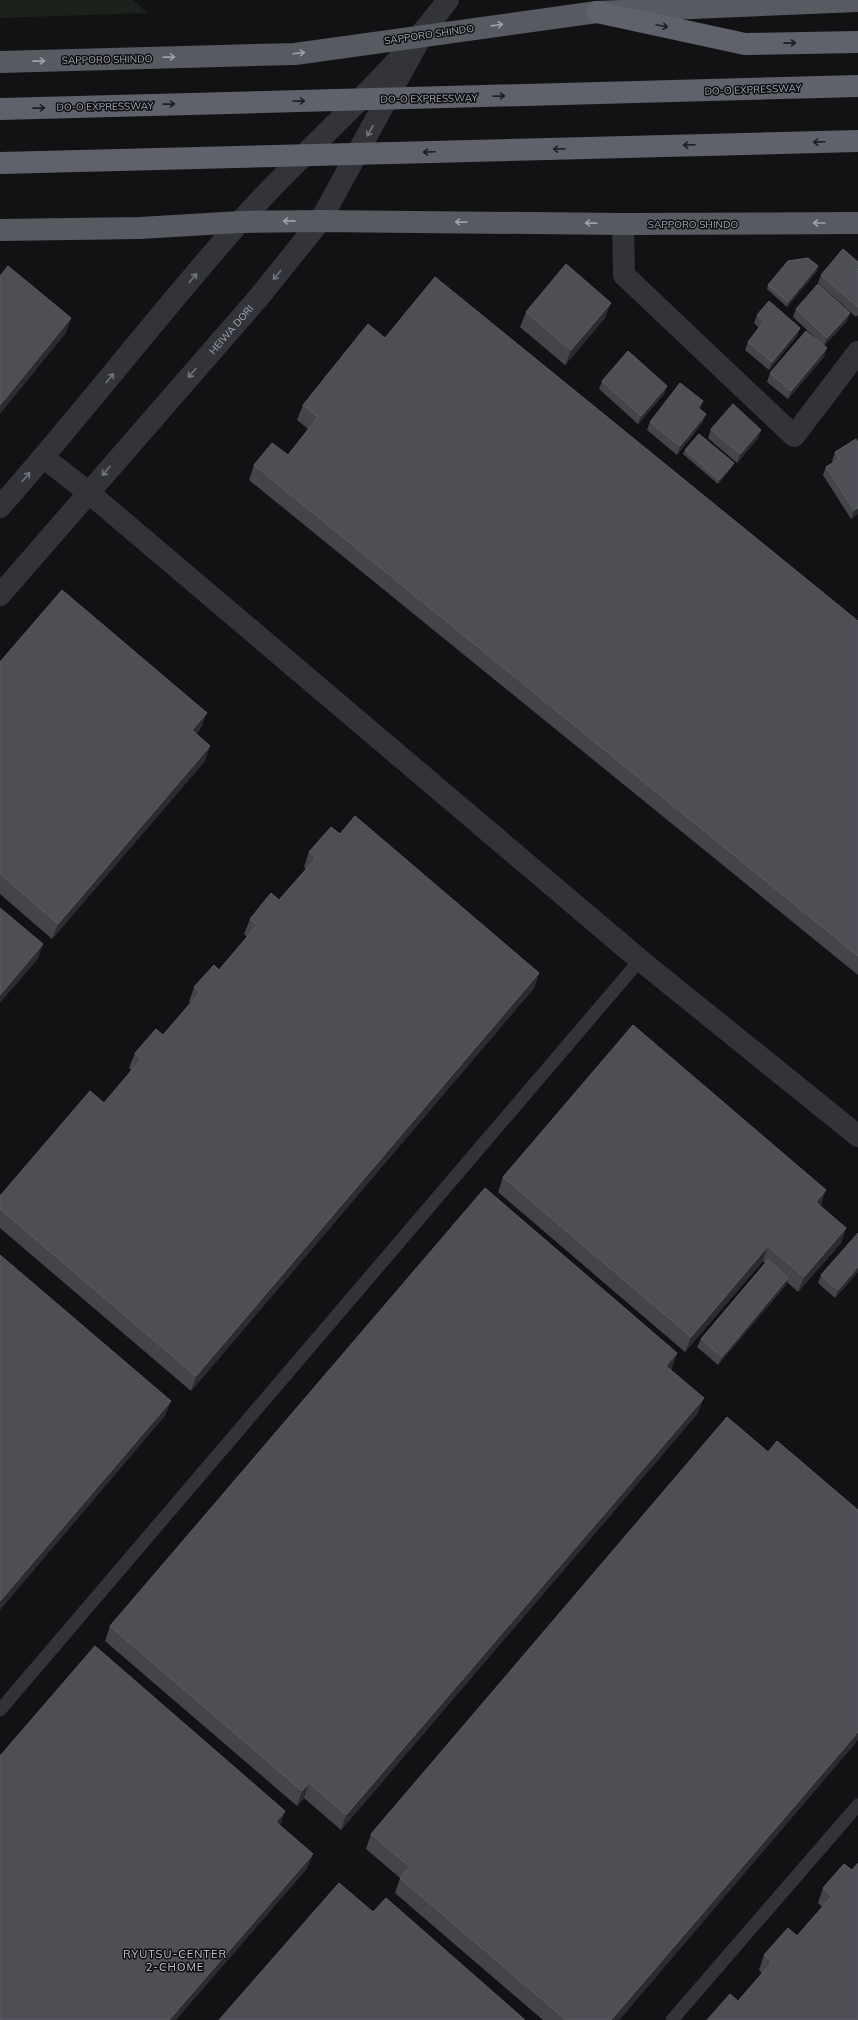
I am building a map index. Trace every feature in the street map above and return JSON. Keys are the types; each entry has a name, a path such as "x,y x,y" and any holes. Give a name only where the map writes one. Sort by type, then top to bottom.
{"highway":[{"name":"SAPPORO SHINDO","path":"0,62 295,54 422,35 597,12 856,1"},
{"path":"597,12 745,44 858,42"},
{"name":"DO-O EXPRESSWAY","path":"0,109 858,86"},
{"path":"0,163 858,141"},
{"name":"SAPPORO SHINDO","path":"0,230 140,228 240,222 320,221 623,224 858,223"}],"street":[{"name":"HEIWA DORI","path":"0,507 43,458 240,222 422,35 448,0"},
{"name":"HEIWA DORI","path":"0,595 259,297 320,221 422,35"},
{"path":"623,224 624,275 794,436 858,352"},
{"path":"43,458 88,492 640,960 858,1136"}],"lane":[{"path":"0,1710 640,960"},
{"path":"672,2020 858,1805"}],"shaded area":[{"path":"0,0 133,0 147,13 0,18"}],"building":[{"path":"843,249 858,262 858,269 856,271 858,272 858,307 821,275"},
{"path":"808,258 818,266 788,302 768,285 788,261"},
{"path":"566,264 611,303 571,350 526,312"},
{"path":"8,266 71,318 0,405 0,276"},
{"path":"435,277 858,621 858,956 254,465 272,443 288,455 318,417 303,405 368,324 385,338"},
{"path":"818,284 850,313 827,338 796,309"},
{"path":"769,301 800,328 772,362 748,342 764,321 757,315"},
{"path":"806,331 827,348 791,391 770,373"},
{"path":"628,351 667,386 641,416 602,381"},
{"path":"680,383 703,401 698,408 706,414 680,446 650,422"},
{"path":"733,404 761,430 740,454 711,429"},
{"path":"699,434 734,463 719,480 685,450"},
{"path":"856,439 858,442 858,508 854,510 826,467 839,459 835,452"},
{"path":"62,590 207,713 192,730 210,746 58,924 0,874 0,662"},
{"path":"355,816 539,973 196,1376 0,1209 0,1196 90,1091 104,1103 141,1059 135,1053 156,1029 163,1035 200,992 194,987 214,965 219,970 257,925 250,919 271,893 279,900 316,858 309,852 331,827 340,834"},
{"path":"0,908 43,944 0,995"},
{"path":"633,1025 826,1190 816,1202 846,1228 804,1277 768,1246 691,1337 503,1177"},
{"path":"485,1188 677,1353 666,1366 704,1398 346,1815 309,1783 302,1791 110,1626"},
{"path":"858,1233 858,1267 838,1290 821,1275"},
{"path":"0,1255 171,1401 0,1601"},
{"path":"768,1260 788,1278 722,1357 701,1339"},
{"path":"727,1417 768,1452 777,1441 858,1510 858,1732 611,2020 566,2020 400,1878 410,1867 371,1834"},
{"path":"95,1646 285,1811 276,1822 313,1854 169,2020 0,2020 0,1756"},
{"path":"858,1863 858,2020 707,2020 730,1994 738,2001 772,1962 764,1955 788,1928 797,1936 832,1896 823,1888 844,1864 852,1870"},
{"path":"339,1883 373,1912 386,1898 525,2020 219,2020"}],"district":[{"name":"RYUTSU-CENTER 2-CHOME","path":"175,1960"}]}
